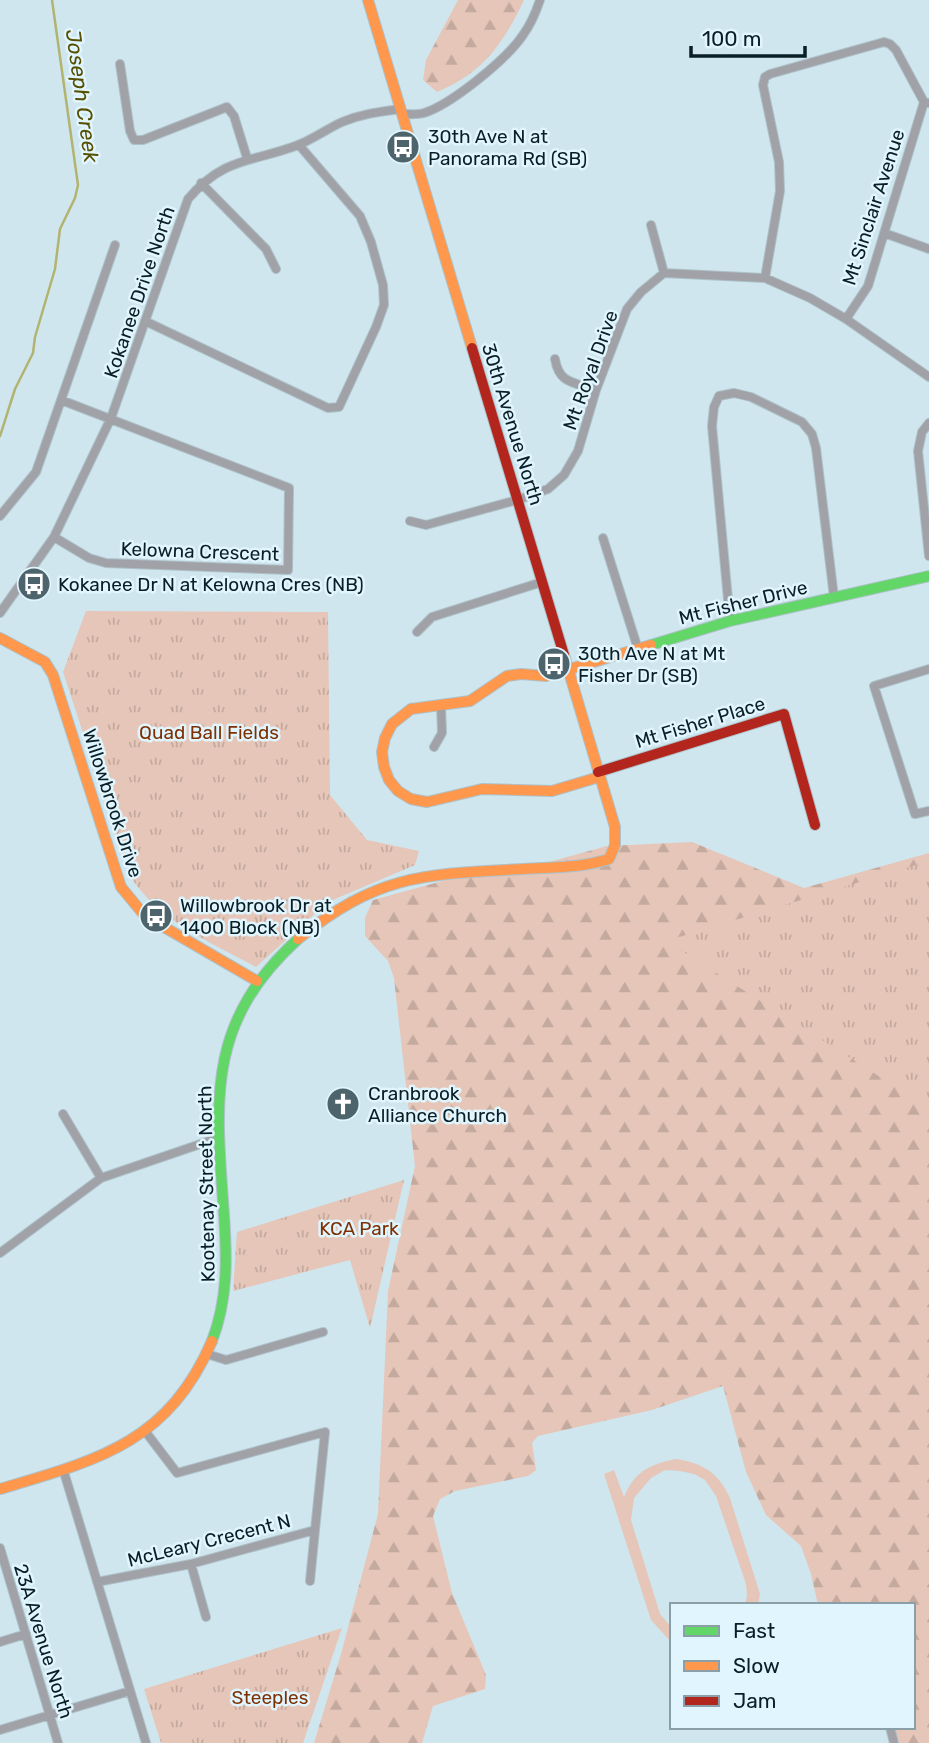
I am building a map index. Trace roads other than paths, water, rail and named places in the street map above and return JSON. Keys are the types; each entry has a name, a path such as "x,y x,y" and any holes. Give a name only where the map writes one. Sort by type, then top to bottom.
{"street":[{"name":"30th Avenue North","path":"368,0 615,827 615,845 609,859"},
{"name":"Kokanee Drive North","path":"0,613 54,537 111,418 188,199 201,183 216,172 247,158 299,145 339,123 364,114 422,114 444,103 485,74 522,37 540,0"},
{"path":"765,278 780,191 779,162 763,85 765,78 770,74 884,42 897,50 927,103"},
{"path":"120,64 130,131 134,140 143,140 226,107 234,116 247,158"},
{"name":"Mt Sinclair Avenue","path":"846,319 868,286 927,103"},
{"path":"145,321 328,408 339,407 384,305 383,285 371,242 360,216 299,145"},
{"path":"201,183 265,249 276,269"},
{"path":"651,225 664,273 765,278 810,298 846,319 929,377"},
{"path":"884,233 929,249"},
{"name":"Kokanee Drive North","path":"0,516 36,472 115,245"},
{"name":"Mt Royal Drive","path":"410,521 426,525 517,500 548,489 564,475 578,451 596,390 627,309 641,292 664,273"},
{"path":"555,359 557,373 563,379 596,390"},
{"path":"730,621 712,426 714,407 719,396 734,393 751,397 802,422 812,434 834,597"},
{"path":"61,400 111,418"},
{"name":"Kelowna Crescent","path":"54,537 89,558 106,563 288,570 289,488 111,418"},
{"path":"929,423 922,432 918,451 929,556"},
{"path":"603,538 638,649"},
{"name":"Mt Fisher Drive","path":"599,775 541,793 488,788 426,802 411,798 396,789 382,764 381,750 384,735 404,712 429,704 460,705 475,699 509,674 523,672 546,676 730,621 929,576"},
{"path":"417,632 432,617 542,582"},
{"name":"Willowbrook Drive","path":"0,638 45,662 53,675 121,887 132,903 145,916 257,981"},
{"path":"929,669 874,687 915,814 929,811"},
{"path":"434,747 442,733 441,706"},
{"name":"Mt Fisher Place","path":"599,775 784,714 815,825"},
{"name":"Kootenay Street North","path":"0,1489 119,1448 170,1410 193,1380 207,1354 225,1298 227,1260 218,1138 218,1094 225,1050 257,981 279,955 327,914 367,892 394,882 443,872 554,867 597,863 609,859"},
{"path":"63,1114 101,1178"},
{"path":"0,1253 101,1178 218,1138"},
{"path":"207,1354 226,1360 323,1332"},
{"name":"McLeary Crecent N","path":"97,1582 191,1564 315,1530 325,1432 177,1473 145,1431"},
{"path":"63,1469 146,1743"},
{"path":"310,1581 315,1530"},
{"name":"23A Avenue North","path":"1,1552 58,1743"},
{"path":"191,1564 206,1617"},
{"path":"0,1642 26,1634"},
{"path":"0,1730 130,1691"}],"waterway":[{"name":"Joseph Creek","path":"0,436 15,389 33,353 35,337 55,269 60,229 75,198 78,185 52,0"}],"place":[{"name":"30th Ave N at Panorama Rd (SB)","path":"403,147"},
{"name":"Kokanee Dr N at Kelowna Cres (NB)","path":"34,584"},
{"name":"30th Ave N at Mt Fisher Dr (SB)","path":"554,664"},
{"name":"Willowbrook Dr at 1400 Block (NB)","path":"156,916"},
{"name":"Cranbrook Alliance Church","path":"343,1104"}],"park label":[{"name":"Quad Ball Fields","path":"209,732"},
{"name":"KCA Park","path":"359,1228"},
{"name":"Steeples","path":"270,1697"}]}
